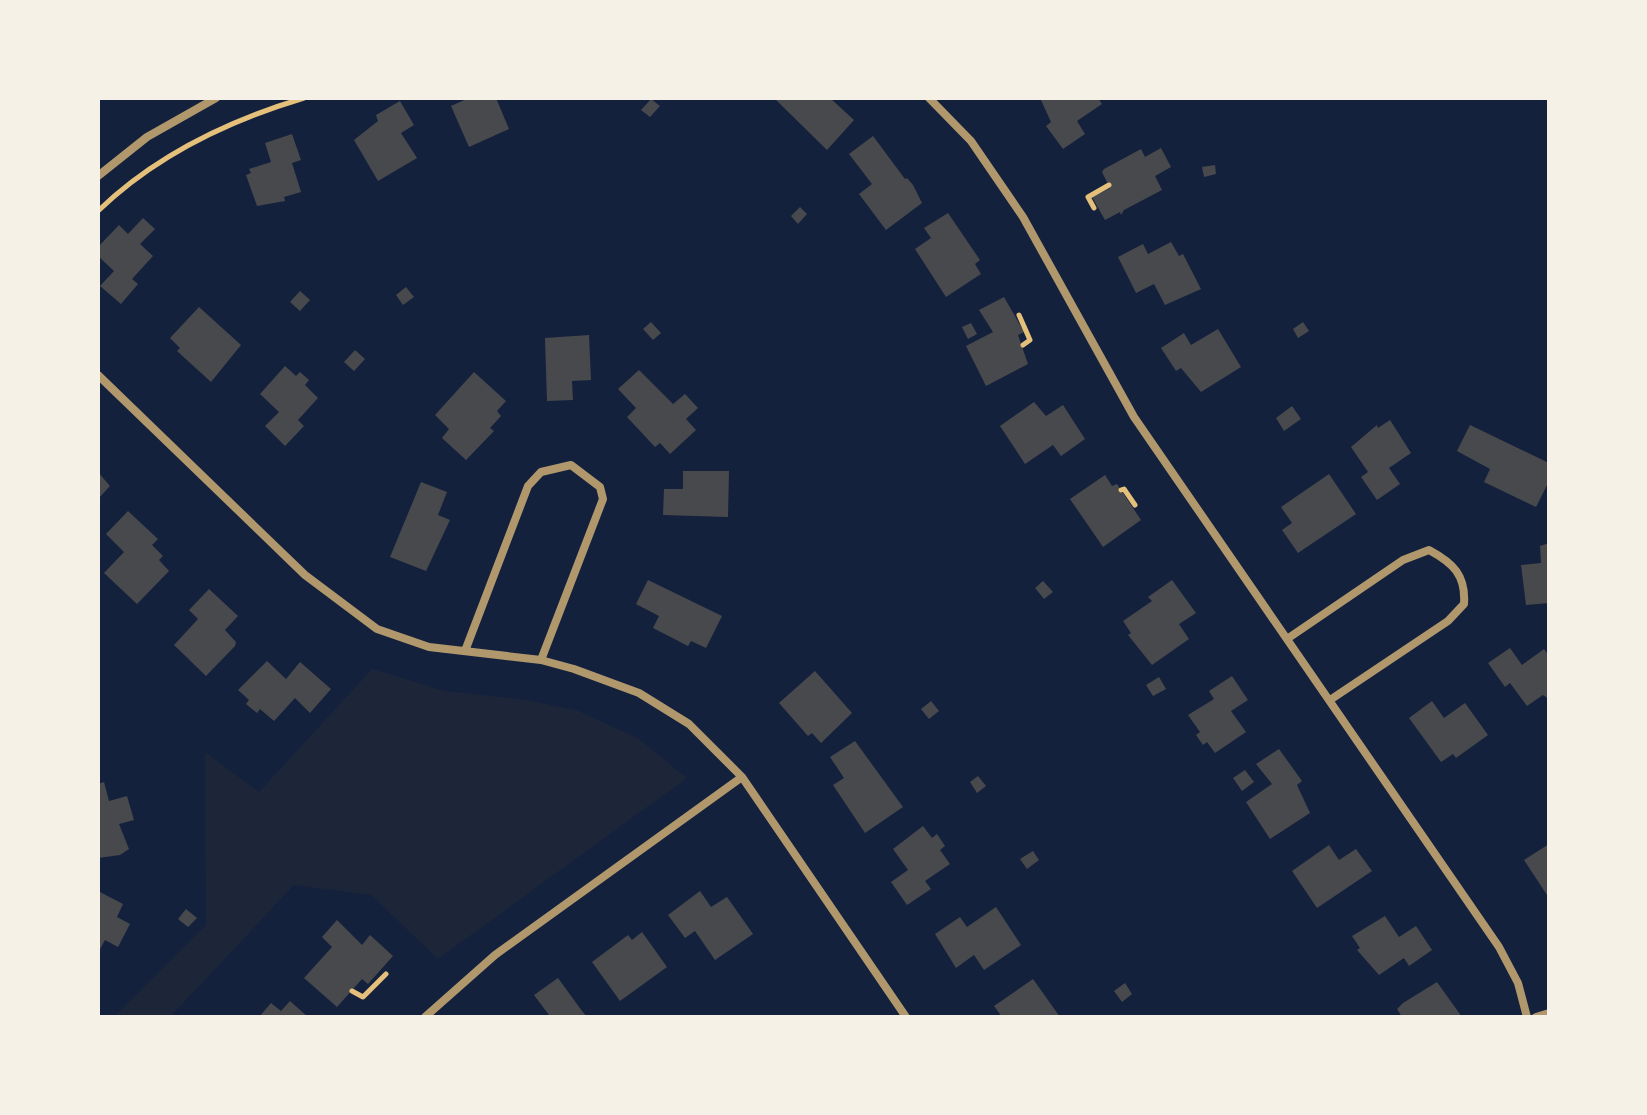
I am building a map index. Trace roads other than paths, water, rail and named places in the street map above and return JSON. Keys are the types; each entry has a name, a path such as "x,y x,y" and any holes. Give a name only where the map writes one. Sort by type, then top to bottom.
{"street":[{"path":"98,176 156,130 216,98"},
{"path":"929,98 971,141 1023,217 1134,417 1499,947 1518,983 1527,1017"},
{"path":"98,375 305,575 377,629 408,641 541,660 639,693 689,724 742,777 906,1017"},
{"path":"465,651 528,486 541,472 571,465 600,487 603,499 541,660"},
{"path":"1287,639 1403,560 1429,550 1452,562 1465,585 1464,604 1448,621 1330,700"},
{"path":"425,1017 495,955 742,777"},
{"path":"1536,1017 1549,1013"}]}
